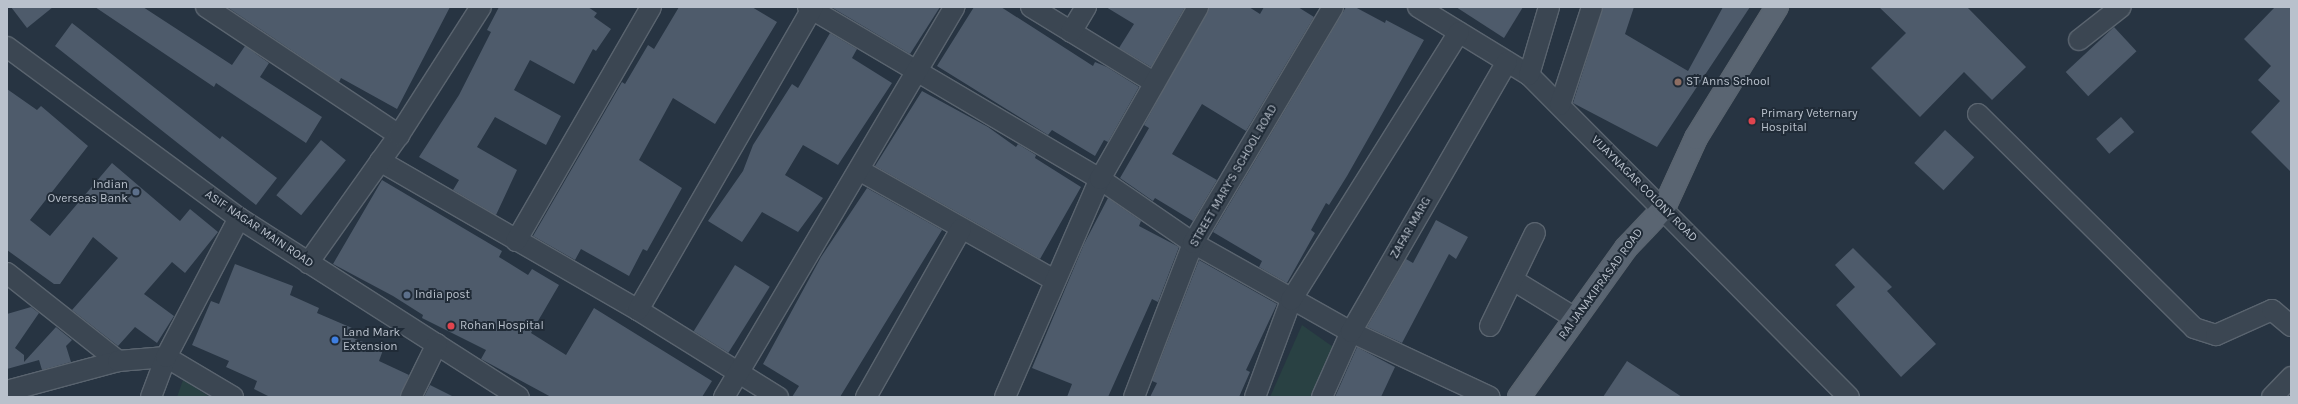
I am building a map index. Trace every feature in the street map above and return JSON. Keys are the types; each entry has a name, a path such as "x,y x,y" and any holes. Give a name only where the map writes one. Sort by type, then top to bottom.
{"main road":[{"name":"RAI JANAKIPRASAD ROAD","path":"1519,397 1626,248 1664,208 1696,138 1777,7"}],"street":[{"path":"206,7 399,135"},
{"path":"308,263 399,135 481,7"},
{"path":"516,241 651,7"},
{"path":"724,397 915,71 955,7"},
{"path":"1031,7 1155,83"},
{"path":"1071,32 1086,7"},
{"path":"1005,397 1054,280 1100,179 1198,7"},
{"name":"STREET MARY'S SCHOOL ROAD","path":"1134,397 1192,243 1333,7"},
{"name":"VIJAYNAGAR COLONY ROAD","path":"1418,7 1529,75 1664,208 1849,397"},
{"path":"1529,75 1548,7"},
{"path":"1560,105 1592,7"},
{"path":"2079,40 2121,7"},
{"path":"638,310 811,8 915,71 1100,179 1192,243 1291,300 1351,332 1490,397"},
{"path":"1255,397 1291,300 1459,32"},
{"name":"ASIF NAGAR MAIN ROAD","path":"7,47 239,218 519,397"},
{"name":"ZAFAR MARG","path":"1322,397 1351,332 1507,62"},
{"path":"1978,114 2194,328 2206,334 2228,332 2261,312 2272,310 2291,326"},
{"path":"380,160 516,241 638,310 738,374 778,397"},
{"path":"858,170 1054,280"},
{"path":"151,397 166,357 239,218"},
{"path":"866,397 961,229"},
{"path":"1490,326 1536,233"},
{"path":"7,273 118,361"},
{"path":"1513,280 1575,318"},
{"path":"411,397 437,344"},
{"path":"8,393 118,361 166,357 233,397"},
{"path":"2272,397 2291,377"}],"green space":[{"path":"1302,325 1336,349 1314,397 1270,397"},
{"path":"183,380 210,397 177,397"}],"building":[{"path":"11,7 53,7 27,28"},
{"path":"95,7 143,7 232,65 245,46 269,63 260,77 322,117 306,143 216,83 214,87"},
{"path":"227,7 450,7 397,109 341,78 339,82"},
{"path":"499,7 588,7 597,13 594,17 611,29 596,51 593,49 574,84 530,60 514,90 561,116 546,145 495,117 477,147 517,170 496,215 453,190 459,180 419,157 459,95 491,32 487,30"},
{"path":"679,7 752,7 777,22 715,124 673,98 639,160 682,188 647,251 643,249 629,276 581,249 575,260 533,236 622,82 625,84 648,45 654,49"},
{"path":"831,7 940,7 910,54"},
{"path":"974,7 1001,7 1093,66 1095,62 1107,67 1139,87 1108,142 1104,140 1095,156 1052,130 1048,135 937,66"},
{"path":"1106,7 1185,7 1151,67 1119,48 1134,24"},
{"path":"1209,7 1249,7 1260,14 1264,7 1298,7 1314,17 1246,131 1202,104 1172,154 1217,180 1193,221 1155,198 1153,201 1120,178 1149,128 1144,125"},
{"path":"1346,7 1355,7 1385,23 1386,20 1424,40 1347,176 1329,205 1326,203 1311,230 1315,233 1287,283 1259,267 1262,261 1213,232"},
{"path":"1456,7 1523,7 1504,38"},
{"path":"1603,7 1634,7 1625,34 1688,71 1723,7 1750,7 1657,147 1573,103"},
{"path":"1879,7 1967,7 2026,67 1992,100 1964,72 1920,117 1871,68 1906,33"},
{"path":"2275,7 2291,7 2291,172 2251,132 2280,101 2258,80 2271,66 2244,39"},
{"path":"72,23 220,139 222,136 277,178 256,205 55,46"},
{"path":"2114,27 2137,51 2088,96 2066,72"},
{"path":"830,33 857,49 852,58 892,83 838,165 803,145 785,175 823,198 798,232 762,212 742,242 708,221 743,171 753,145 792,84 798,88"},
{"path":"7,89 37,110 41,106 88,146 30,220 50,236 112,163 180,221 190,209 218,232 185,273 172,262 144,294 174,316 157,343 135,327 118,346 72,310 118,258 93,237 60,284 54,284 7,250"},
{"path":"922,91 988,127 1016,147 1018,144 1036,155 1035,158 1081,187 1040,259 875,166"},
{"path":"2121,117 2134,132 2109,154 2096,139"},
{"path":"1945,130 1974,157 1944,190 1914,163"},
{"path":"321,140 346,160 301,215 276,195"},
{"path":"382,180 502,251 499,257 528,275 532,269 559,285 531,333 566,355 594,308 712,381 702,397 551,397 481,359 486,350 422,318 423,315 393,296 333,264"},
{"path":"867,188 942,230 840,397 792,397 799,386 763,364 821,257"},
{"path":"1108,198 1141,221 1139,226 1179,247 1158,302 1152,299 1108,397 1067,397 1072,384 1032,368 1084,244"},
{"path":"1436,220 1468,237 1456,259 1449,254 1402,343 1367,327 1406,259 1413,263"},
{"path":"1853,248 1892,287 1887,291 1936,344 1901,377 1836,305 1855,287 1835,265"},
{"path":"1199,260 1277,304 1246,370 1250,372 1239,397 1150,397 1157,383 1152,381"},
{"path":"235,264 293,286 290,295 319,308 317,313 352,328 348,336 383,350 379,361 409,375 400,397 270,397 254,389 257,381 226,367 229,361 192,345 211,301 219,304"},
{"path":"735,265 770,287 728,353 694,331"},
{"path":"31,307 39,313 15,348 24,355 24,362 56,327 72,340 66,346 71,362 42,370 39,360 7,369 7,314"},
{"path":"1357,347 1395,367 1381,397 1335,397"},
{"path":"1627,361 1682,397 1603,397"},
{"path":"430,385 454,397 424,397"}],"place":[{"name":"ST Anns School","path":"1678,82"},
{"name":"Primary Veternary Hospital","path":"1752,121"},
{"name":"Indian Overseas Bank","path":"136,192"},
{"name":"India post","path":"407,295"},
{"name":"Rohan Hospital","path":"451,326"},
{"name":"Land Mark Extension","path":"335,340"}]}
